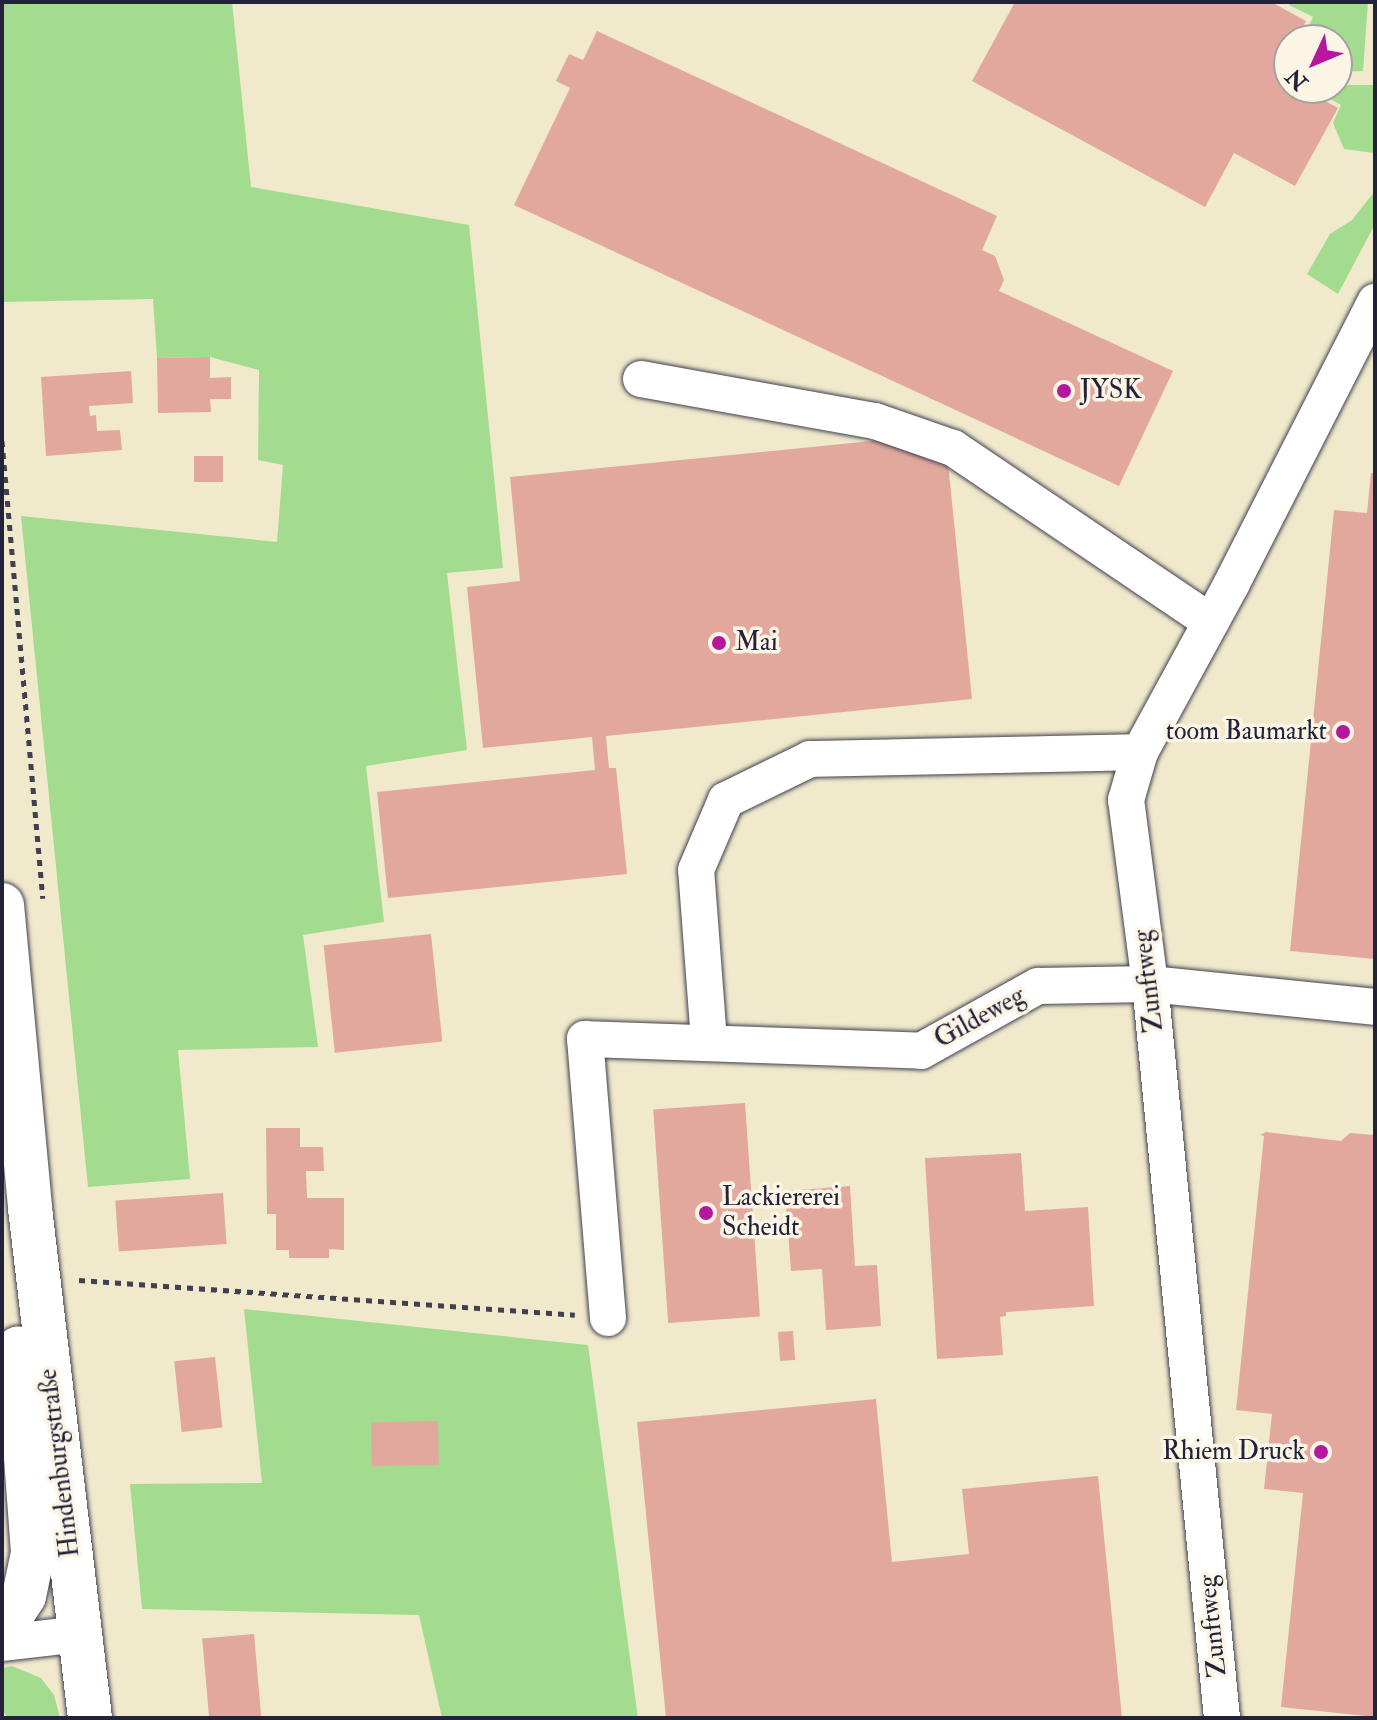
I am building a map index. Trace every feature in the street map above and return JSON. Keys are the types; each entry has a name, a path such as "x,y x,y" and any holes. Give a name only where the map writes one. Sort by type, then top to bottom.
{"main road":[{"name":"Hindenburgstraße","path":"23,904 30,1208 90,1718"},
{"name":"Hindenburgstraße","path":"2,1630 24,1596 33,1553 15,1302 30,1208"}],"street":[{"name":"Zunftweg","path":"1222,1718 1150,984 1126,800 1140,752 1211,622 1375,302"},
{"path":"641,379 875,421 953,448 1211,622"},
{"path":"709,1041 696,870 726,800 810,759 1140,752"},
{"name":"Gildeweg","path":"608,1318 585,1039 709,1041 921,1051 1038,986 1150,984 1375,1007"},
{"path":"2,1643 81,1634"}],"path":[{"path":"2,441 23,904"},
{"path":"76,1264 79,1295"},
{"path":"77,1279 608,1318"}],"green space":[{"path":"2,2 232,2 251,187 469,225 503,568 447,573 467,750 366,766 384,922 303,935 318,1047 178,1050 190,1179 88,1187 21,516 277,542 283,465 258,460 259,370 210,357 157,358 153,299 2,302"},
{"path":"1291,2 1368,2 1363,71 1353,71 1353,24 1310,24 1313,17 1289,5"},
{"path":"1353,85 1375,85 1374,153 1344,149 1333,123 1341,105 1353,104"},
{"path":"1375,191 1375,224 1338,294 1307,274 1330,234 1352,220"},
{"path":"244,1309 588,1345 638,1718 442,1718 419,1615 142,1609 130,1484 262,1483"},
{"path":"12,1666 41,1678 54,1695 60,1718 7,1718 2,1708 2,1668"}],"building":[{"path":"1015,2 1271,2 1306,21 1304,24 1273,24 1273,104 1331,104 1338,108 1295,186 1234,153 1205,207 972,81"},
{"path":"597,31 997,216 982,250 995,256 1004,280 999,291 1173,371 1119,486 514,205 570,88 556,81 569,54 583,60"},
{"path":"210,357 210,378 231,377 231,399 210,399 211,412 158,413 157,358"},
{"path":"131,371 133,403 89,406 90,416 96,415 97,431 120,430 122,450 46,456 41,377"},
{"name":"Mai","path":"892,439 948,463 972,699 606,736 609,768 616,768 627,874 388,898 377,792 595,770 592,737 483,748 467,587 520,581 510,477"},
{"path":"194,456 223,456 223,482 194,482"},
{"name":"toom Baumarkt","path":"1371,473 1375,473 1375,959 1290,951 1334,510 1367,513"},
{"path":"431,934 442,1041 335,1053 324,945"},
{"name":"Lackiererei Scheidt","path":"745,1103 760,1316 668,1323 653,1109"},
{"path":"266,1128 300,1128 300,1147 323,1147 324,1171 306,1171 307,1198 344,1198 344,1250 329,1249 329,1258 289,1258 289,1250 276,1250 276,1214 267,1214"},
{"name":"Rhiem Druck","path":"1266,1132 1341,1141 1350,1133 1375,1135 1375,1717 1281,1707 1303,1493 1264,1489 1272,1414 1236,1410 1264,1136 1260,1135"},
{"path":"1021,1153 1025,1211 1088,1207 1094,1306 1006,1312 1006,1316 1000,1317 1003,1355 937,1359 925,1158"},
{"path":"850,1186 855,1266 877,1265 881,1326 826,1330 822,1269 791,1271 785,1191"},
{"path":"223,1193 227,1244 119,1251 115,1201"},
{"path":"793,1331 795,1360 780,1361 778,1332"},
{"path":"215,1357 222,1428 182,1432 174,1361"},
{"path":"876,1399 892,1562 969,1554 962,1489 1098,1476 1122,1718 666,1718 637,1422"},
{"path":"438,1421 439,1465 372,1466 371,1422"},
{"path":"254,1634 261,1718 209,1718 202,1639"}],"place":[{"name":"JYSK","path":"1064,391"},
{"name":"Mai","path":"719,643"},
{"name":"toom Baumarkt","path":"1343,732"},
{"name":"Lackiererei Scheidt","path":"706,1213"},
{"name":"Rhiem Druck","path":"1321,1452"}]}
